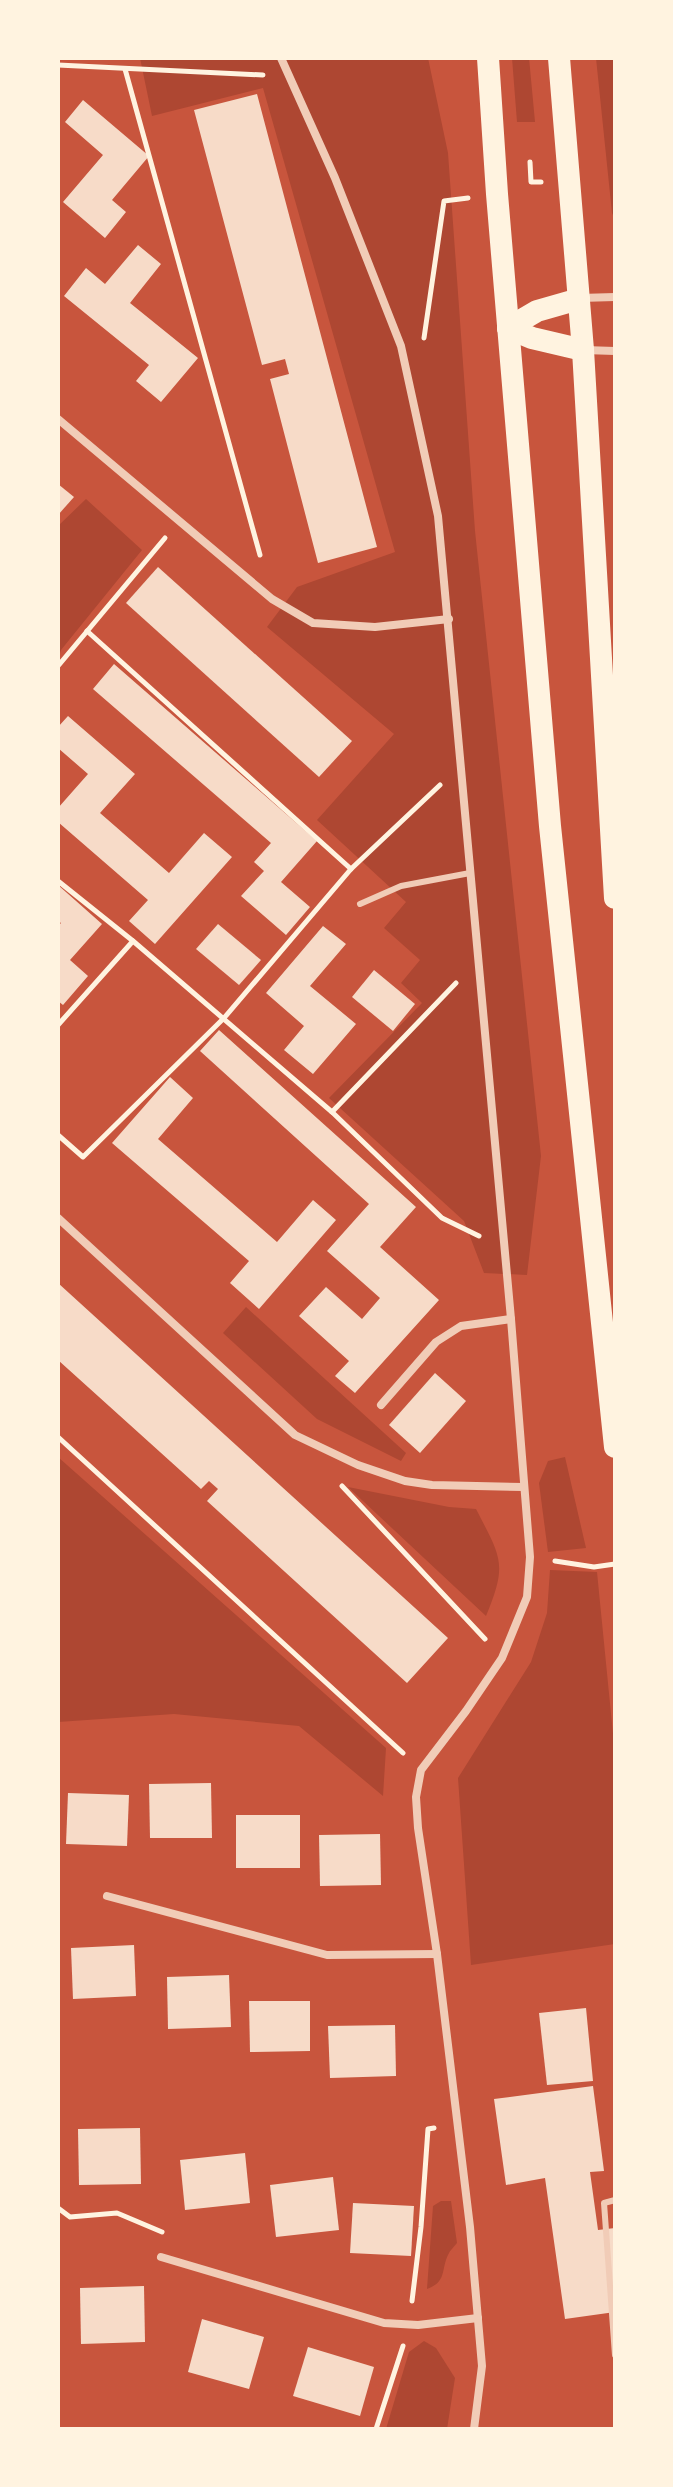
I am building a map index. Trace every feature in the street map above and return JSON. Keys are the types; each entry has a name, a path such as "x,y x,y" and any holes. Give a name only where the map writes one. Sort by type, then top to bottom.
{"highway":[{"path":"488,58 550,826 615,1447"},
{"path":"559,58 583,350 615,898"},
{"path":"508,328 537,311 579,299"},
{"path":"508,328 532,338 583,350"}],"street":[{"path":"281,58 335,178 401,346 438,516 511,1319 530,1557 527,1597 502,1658 421,1770 416,1797 458,2123 478,2318 482,2366 474,2429"},
{"path":"579,299 615,297"},
{"path":"583,350 615,351"},
{"path":"58,419 272,599 313,623 375,627 449,619"},
{"path":"58,1218 295,1435 358,1465 405,1481 445,1486 523,1487"},
{"path":"381,1405 436,1342 461,1326 511,1319"},
{"path":"107,1896 327,1955 437,1954"},
{"path":"161,2257 384,2323 409,2325 478,2318"}],"lane":[{"path":"360,904 401,886 470,873"},
{"path":"615,2200 604,2203 615,2355"}],"path":[{"path":"58,65 288,76"},
{"path":"125,69 272,599"},
{"path":"495,143 528,140 531,182 570,179"},
{"path":"401,346 423,345 444,201 497,194"},
{"path":"58,666 179,522"},
{"path":"87,631 351,869"},
{"path":"58,1135 83,1157 224,1018 351,869 461,765"},
{"path":"58,881 133,941 332,1112 442,1218 505,1249"},
{"path":"58,1025 133,941"},
{"path":"332,1112 478,960"},
{"path":"58,1437 421,1770"},
{"path":"339,1482 502,1658"},
{"path":"530,1557 594,1567 615,1564"},
{"path":"376,2429 409,2325 421,2227 428,2129 458,2123"},
{"path":"58,2208 70,2217 117,2213 170,2235 161,2257"}],"shaded area":[{"path":"140,58 428,58 448,153 475,531 541,1156 527,1275 484,1273 464,1221 329,1098 422,1003 401,983 420,960 384,928 406,902 317,820 394,734 267,627 297,587 395,552 263,88 152,116"},
{"path":"512,58 529,58 535,122 517,122"},
{"path":"596,58 615,58 615,220 612,213"},
{"path":"86,499 142,550 61,650 58,659 58,526"},
{"path":"246,1307 406,1453 401,1461 317,1419 223,1333"},
{"path":"58,1457 386,1748 383,1796 299,1726 174,1714 58,1722"},
{"path":"565,1457 586,1548 548,1552 539,1483 548,1461"},
{"path":"348,1487 449,1507 476,1509 499,1561 497,1584 486,1616"},
{"path":"550,1570 597,1572 615,1754 615,1944 471,1965 458,1778 531,1662 547,1613"},
{"path":"441,2201 451,2201 457,2243 448,2255 441,2279 427,2289 433,2206"},
{"path":"424,2341 436,2348 455,2378 447,2429 386,2429 409,2352"}],"building":[{"path":"257,94 377,547 318,563 270,379 289,374 285,359 262,365 194,110"},
{"path":"83,100 149,156 112,200 126,212 105,238 63,202 103,155 65,122"},
{"path":"138,245 161,264 130,303 198,358 161,402 136,381 149,365 64,296 86,268 105,284"},
{"path":"58,484 74,497 58,515"},
{"path":"158,567 352,741 319,777 126,603"},
{"path":"114,664 317,841 281,882 310,907 286,935 241,896 264,871 254,862 271,843 93,689"},
{"path":"68,716 135,774 100,813 169,873 204,833 232,857 155,944 129,921 148,900 58,822 58,808 88,774 58,748 58,727"},
{"path":"58,885 102,924 70,960 88,976 63,1005 58,1001 58,926 61,923 58,921"},
{"path":"218,924 261,960 239,985 196,949"},
{"path":"323,926 346,944 310,986 356,1024 313,1074 284,1050 304,1026 266,993"},
{"path":"374,970 415,1004 393,1031 352,997"},
{"path":"219,1030 416,1207 380,1247 439,1300 355,1393 335,1376 349,1361 299,1316 326,1287 362,1319 380,1298 327,1251 369,1204 200,1051"},
{"path":"170,1077 193,1098 158,1139 277,1242 313,1200 336,1220 259,1309 230,1283 249,1261 112,1143"},
{"path":"58,1283 448,1638 407,1683 207,1501 218,1489 209,1481 201,1489 58,1360"},
{"path":"435,1373 466,1401 420,1453 389,1425"},
{"path":"211,1783 212,1838 150,1838 149,1784"},
{"path":"68,1793 129,1795 127,1846 66,1844"},
{"path":"236,1815 300,1815 300,1868 236,1868"},
{"path":"380,1834 381,1885 320,1886 319,1835"},
{"path":"134,1945 136,1996 73,1999 71,1948"},
{"path":"229,1975 231,2027 168,2029 167,1977"},
{"path":"249,2001 310,2001 310,2051 250,2052"},
{"path":"586,2008 593,2081 547,2085 539,2013"},
{"path":"395,2025 396,2076 330,2078 328,2026"},
{"path":"593,2086 604,2171 590,2172 598,2230 615,2228 615,2312 565,2319 545,2178 506,2185 494,2099"},
{"path":"140,2128 141,2184 79,2185 78,2129"},
{"path":"245,2153 250,2203 185,2210 180,2160"},
{"path":"333,2177 339,2230 276,2237 270,2185"},
{"path":"353,2203 414,2206 411,2256 350,2253"},
{"path":"144,2286 145,2342 81,2344 80,2288"},
{"path":"202,2319 264,2337 249,2389 188,2372"},
{"path":"308,2347 374,2367 360,2416 293,2396"}]}
